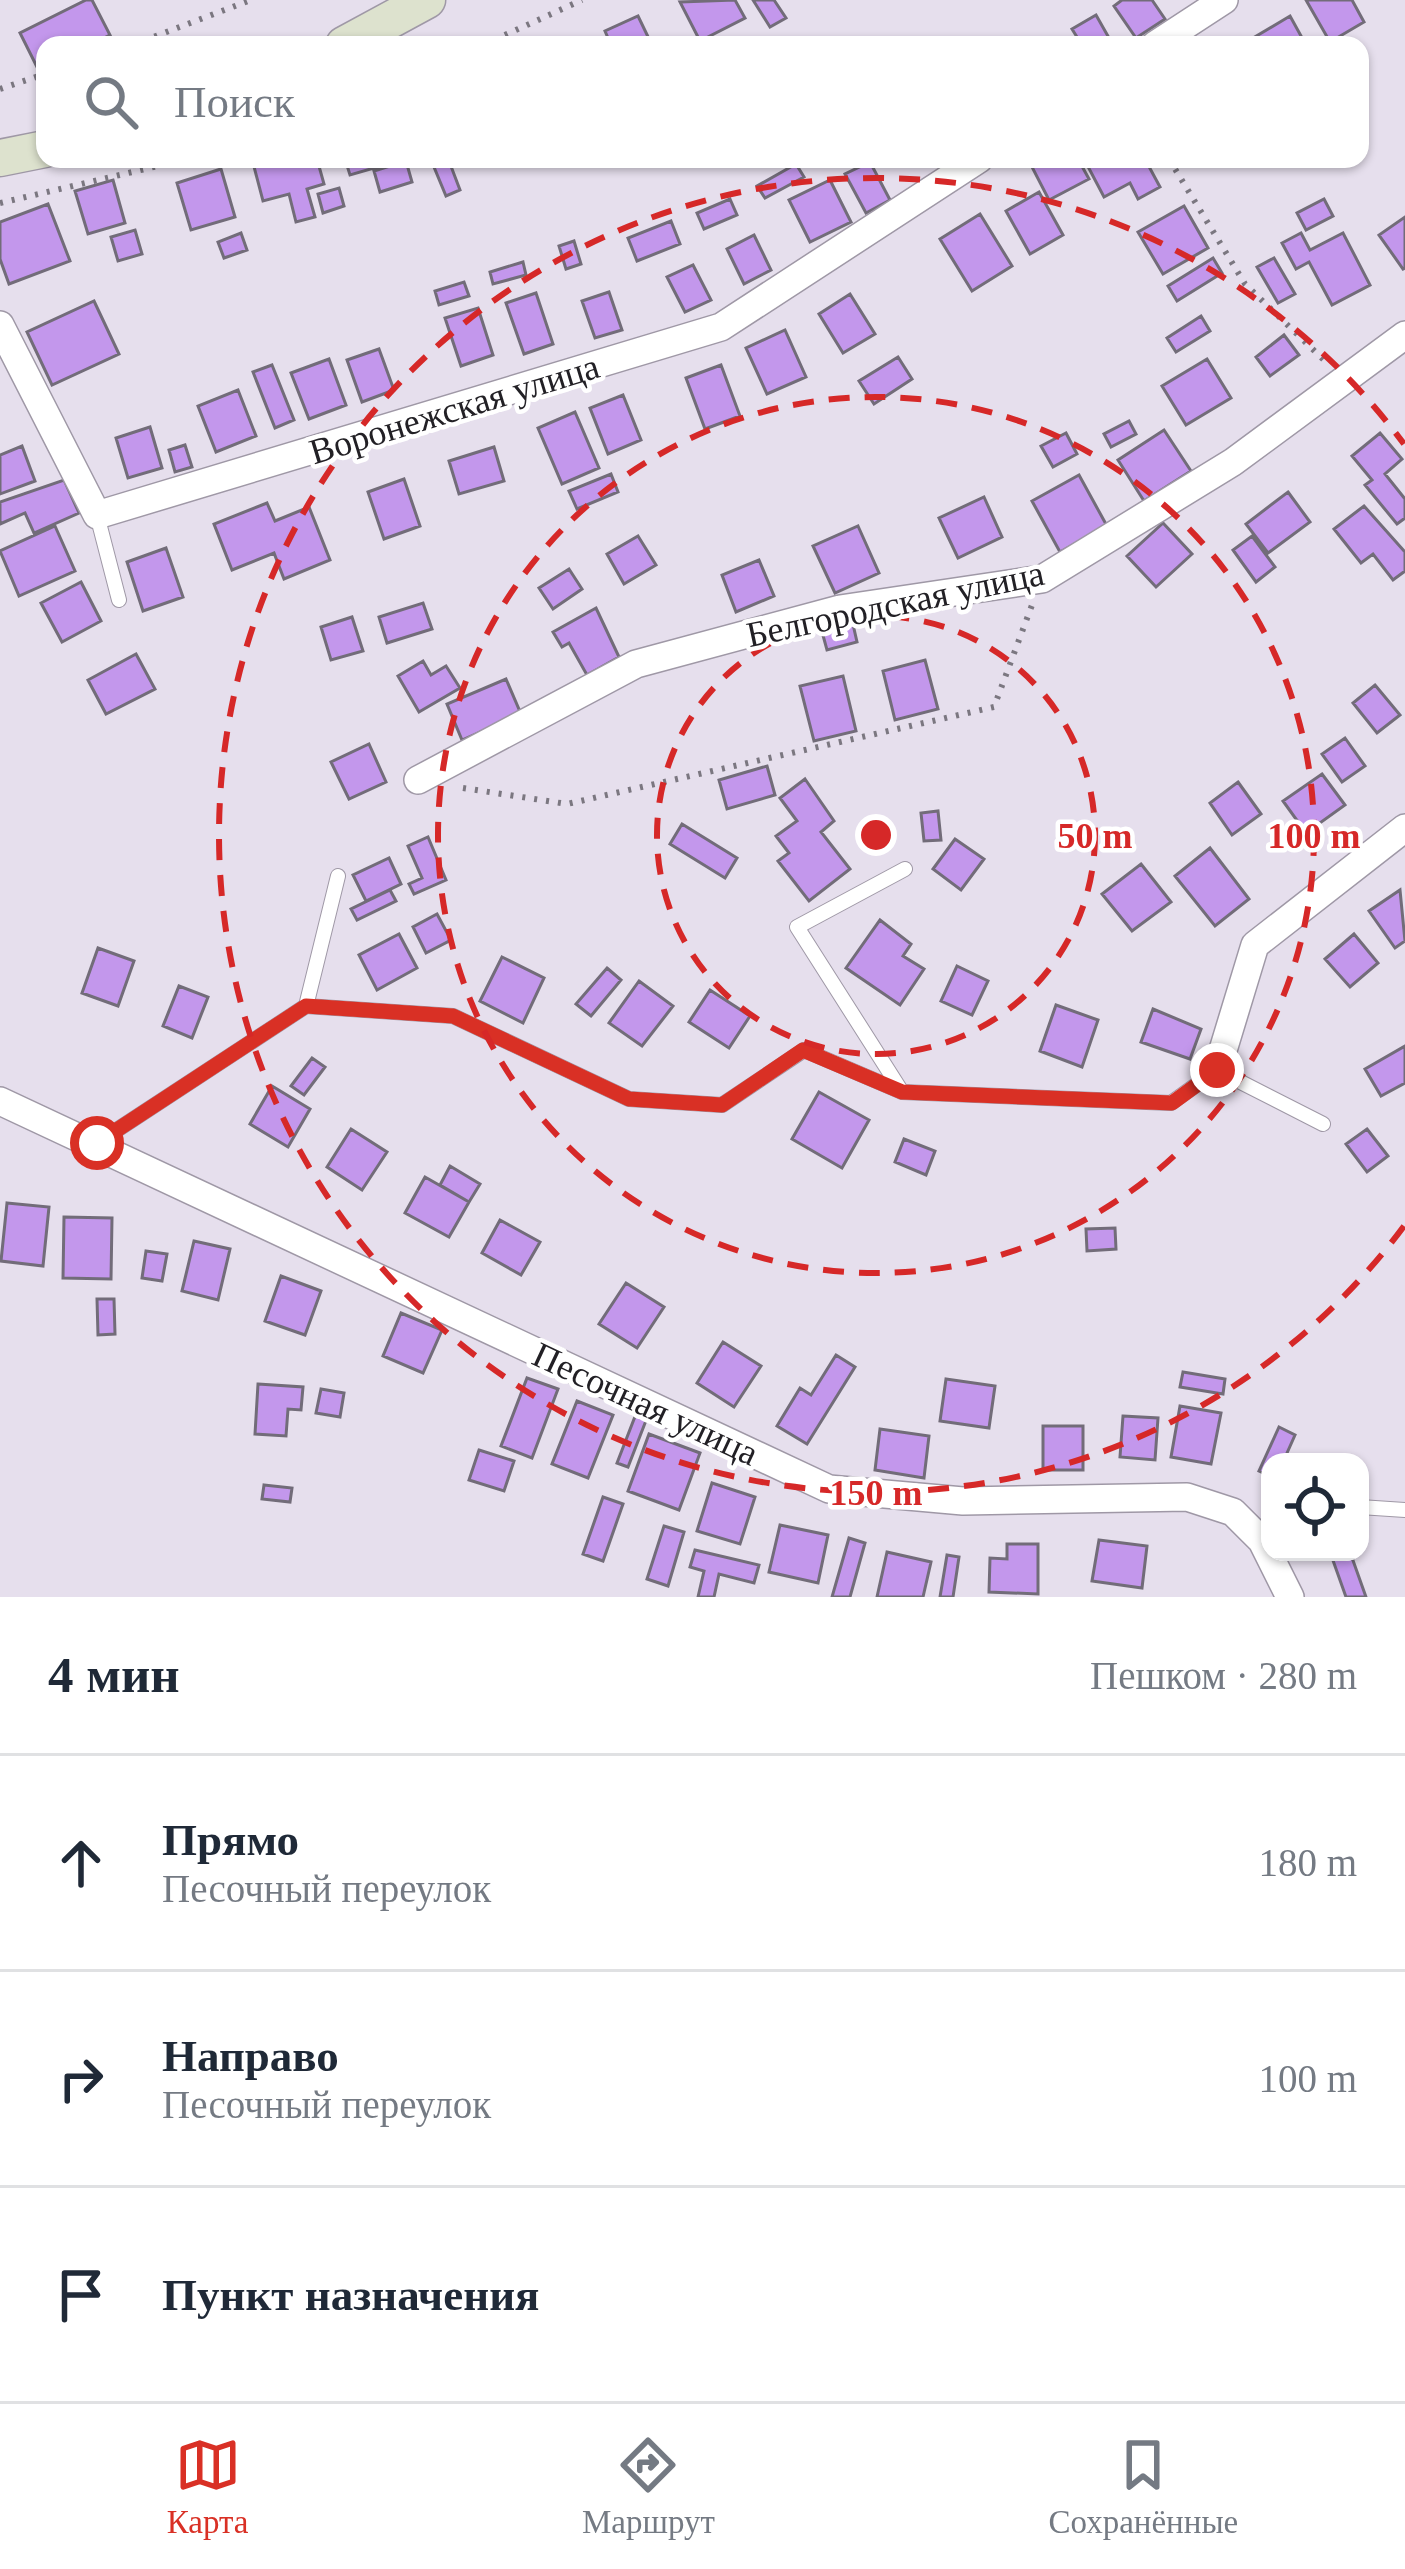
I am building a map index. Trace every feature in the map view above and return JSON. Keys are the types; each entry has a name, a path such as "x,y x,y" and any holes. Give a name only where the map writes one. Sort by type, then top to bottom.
{"main road":[{"path":"361,36 427,0"},
{"path":"0,158 36,150"}],"street":[{"path":"1169,36 1224,0"},
{"name":"Воронежская улица","path":"97,515 721,327 965,168"},
{"path":"0,325 97,515"},
{"name":"Белгородская улица","path":"418,780 636,664 840,609 1042,579 1233,462 1405,335"},
{"path":"1217,1070 1255,945 1405,828"},
{"name":"Песочная улица","path":"0,1101 829,1489 964,1501 1187,1498 1233,1512 1261,1534"},
{"name":"Песочная улица","path":"1275,1561 1290,1597"}],"lane":[{"path":"97,515 118,600"},
{"path":"902,1092 797,927 905,869"},
{"path":"306,1006 338,876"},
{"path":"97,1143 306,1006 453,1016 629,1099 722,1105 803,1050 902,1092 1172,1103 1217,1070 1322,1124"},
{"path":"1369,1508 1405,1510"}],"path":[{"path":"156,36 251,0"},
{"path":"503,36 582,0"},
{"path":"0,89 36,77"},
{"path":"0,203 150,168"},
{"path":"1174,168 1245,284 1344,380"},
{"path":"418,780 567,804 994,707 1042,579"}],"building":[{"path":"92,0 110,35 36,36 36,65 20,33"},
{"path":"735,0 745,18 710,36 697,36 680,2"},
{"path":"753,0 774,0 786,18 770,27"},
{"path":"1122,0 1152,0 1165,19 1135,36 1114,6"},
{"path":"1306,0 1352,0 1364,22 1340,36 1327,36"},
{"path":"1096,15 1108,36 1076,36 1072,29"},
{"path":"638,16 648,36 607,36 605,31"},
{"path":"1290,16 1301,36 1256,36"},
{"path":"254,168 320,168 324,184 307,189 315,217 296,222 289,194 263,201"},
{"path":"348,168 374,168 350,175"},
{"path":"408,168 412,182 380,192 374,171"},
{"path":"434,168 452,168 460,190 446,196"},
{"path":"789,168 798,168 804,177 765,198 757,186"},
{"path":"873,168 890,200 866,213 845,174"},
{"path":"1033,168 1083,168 1089,179 1049,200"},
{"path":"1089,168 1150,168 1160,187 1138,199 1130,183 1104,197"},
{"path":"221,169 235,217 191,230 177,183"},
{"path":"113,180 125,223 88,234 75,191"},
{"path":"830,180 851,222 810,242 789,200"},
{"path":"339,188 344,206 323,213 318,194"},
{"path":"1039,192 1063,235 1030,254 1006,211"},
{"path":"730,199 737,215 704,229 697,213"},
{"path":"1324,199 1333,216 1306,230 1297,213"},
{"path":"48,204 70,261 9,284 0,259 0,222"},
{"path":"1184,206 1208,248 1163,274 1138,232"},
{"path":"980,214 1012,266 972,291 940,239"},
{"path":"1405,217 1405,268 1403,269 1379,235"},
{"path":"671,221 680,244 637,261 628,238"},
{"path":"135,230 142,254 118,261 111,237"},
{"path":"241,233 247,250 224,258 218,242"},
{"path":"1301,233 1310,250 1343,233 1370,285 1332,305 1309,262 1296,269 1282,243"},
{"path":"754,235 771,270 744,284 727,249"},
{"path":"574,241 581,264 566,269 559,246"},
{"path":"1213,258 1222,273 1177,301 1168,286"},
{"path":"1274,258 1295,294 1278,303 1257,267"},
{"path":"523,262 526,275 493,284 490,272"},
{"path":"693,265 711,300 685,312 667,277"},
{"path":"464,282 469,296 439,305 435,291"},
{"path":"609,292 622,330 595,338 582,301"},
{"path":"536,293 553,344 524,354 506,303"},
{"path":"850,294 875,334 843,353 819,314"},
{"path":"94,301 119,354 52,385 27,332"},
{"path":"478,308 493,355 461,366 445,318"},
{"path":"1201,316 1210,331 1176,352 1167,338"},
{"path":"785,330 806,377 767,394 746,348"},
{"path":"1284,335 1299,355 1270,376 1256,357"},
{"path":"379,349 394,390 362,402 347,360"},
{"path":"898,357 912,379 874,404 859,381"},
{"path":"329,359 346,405 309,419 291,373"},
{"path":"1207,359 1231,398 1186,425 1162,386"},
{"path":"272,365 294,420 275,428 253,372"},
{"path":"721,365 740,416 705,429 686,378"},
{"path":"238,390 256,436 216,452 198,406"},
{"path":"623,395 641,440 608,454 590,408"},
{"path":"575,412 599,468 562,484 538,428"},
{"path":"1129,421 1136,434 1111,447 1104,434"},
{"path":"150,427 162,468 128,478 116,438"},
{"path":"1164,430 1191,471 1144,501 1118,460"},
{"path":"1066,433 1077,454 1053,467 1041,446"},
{"path":"1380,433 1402,459 1385,474 1405,499 1405,518 1397,524 1365,485 1372,480 1352,456"},
{"path":"185,445 192,467 175,472 169,450"},
{"path":"22,446 35,481 0,494 0,455"},
{"path":"494,447 504,481 459,494 449,461"},
{"path":"611,474 618,492 577,509 569,491"},
{"path":"1079,475 1107,526 1060,552 1032,501"},
{"path":"404,479 420,526 384,539 368,492"},
{"path":"64,480 79,513 34,533 25,513 0,524 0,502"},
{"path":"1288,492 1310,522 1268,553 1246,524"},
{"path":"984,497 1002,537 958,558 939,518"},
{"path":"267,503 275,521 309,507 330,560 284,579 274,553 232,570 214,524"},
{"path":"1364,506 1405,552 1405,571 1393,580 1373,554 1361,563 1334,529"},
{"path":"1163,523 1192,554 1156,587 1127,556"},
{"path":"55,526 75,571 19,596 0,551"},
{"path":"858,526 879,573 835,593 813,546"},
{"path":"638,536 656,565 624,584 607,554"},
{"path":"1252,536 1275,567 1256,582 1233,550"},
{"path":"166,548 183,597 143,611 127,562"},
{"path":"759,560 774,596 736,612 722,575"},
{"path":"569,569 582,589 553,609 539,588"},
{"path":"81,582 101,621 62,642 41,603"},
{"path":"423,603 432,629 387,643 379,617"},
{"path":"596,608 619,657 587,675 569,643 562,647 553,632"},
{"path":"352,617 363,651 331,660 321,627"},
{"path":"852,620 857,642 827,650 821,628"},
{"path":"136,654 155,689 106,714 88,680"},
{"path":"925,660 938,709 895,720 883,671"},
{"path":"423,661 431,675 446,666 460,688 419,712 398,676"},
{"path":"843,676 856,731 814,741 800,686"},
{"path":"506,679 521,714 462,740 447,704"},
{"path":"1375,685 1400,715 1377,733 1353,703"},
{"path":"1345,738 1365,766 1342,782 1322,754"},
{"path":"369,744 386,782 349,799 331,762"},
{"path":"767,766 775,795 727,809 719,780"},
{"path":"1322,774 1345,805 1306,833 1283,801"},
{"path":"805,779 834,821 821,832 850,869 809,901 778,861 789,853 776,836 797,821 780,798"},
{"path":"1238,782 1261,814 1232,835 1210,803"},
{"path":"938,811 941,840 924,841 921,813"},
{"path":"682,824 737,858 725,878 670,844"},
{"path":"428,837 446,880 414,894 409,884 422,878 408,846"},
{"path":"955,839 984,859 961,890 933,869"},
{"path":"1210,848 1249,899 1215,926 1175,876"},
{"path":"389,858 401,884 366,901 353,875"},
{"path":"1141,864 1171,902 1132,931 1102,894"},
{"path":"390,890 396,901 357,920 351,909"},
{"path":"1400,890 1405,941 1395,948 1369,911"},
{"path":"437,914 451,940 426,953 413,927"},
{"path":"880,920 911,944 903,956 924,969 900,1005 846,968"},
{"path":"399,934 417,968 377,990 359,955"},
{"path":"1354,934 1378,963 1350,987 1325,959"},
{"path":"98,948 134,961 118,1006 82,993"},
{"path":"502,957 544,978 523,1023 480,1001"},
{"path":"957,966 988,981 972,1015 941,1001"},
{"path":"607,968 621,980 591,1016 576,1004"},
{"path":"639,981 673,1006 642,1046 609,1023"},
{"path":"179,986 208,997 192,1038 163,1026"},
{"path":"710,990 750,1016 729,1048 689,1022"},
{"path":"1056,1005 1098,1020 1082,1067 1040,1051"},
{"path":"1153,1009 1201,1029 1190,1059 1141,1042"},
{"path":"1405,1046 1405,1083 1381,1096 1365,1069"},
{"path":"312,1058 325,1067 304,1095 291,1086"},
{"path":"272,1086 310,1109 288,1147 250,1124"},
{"path":"819,1092 869,1120 842,1168 792,1139"},
{"path":"351,1129 387,1152 362,1190 327,1167"},
{"path":"1367,1129 1388,1156 1367,1172 1346,1144"},
{"path":"904,1139 935,1151 926,1175 895,1162"},
{"path":"450,1166 480,1184 469,1202 440,1185"},
{"path":"425,1177 469,1202 449,1237 405,1213"},
{"path":"7,1203 49,1207 43,1266 1,1261"},
{"path":"64,1217 112,1218 111,1279 63,1278"},
{"path":"500,1220 540,1242 521,1275 482,1253"},
{"path":"1115,1228 1116,1249 1087,1251 1086,1229"},
{"path":"194,1241 230,1249 218,1300 182,1291"},
{"path":"146,1251 167,1254 162,1281 142,1278"},
{"path":"281,1276 321,1291 305,1335 265,1321"},
{"path":"626,1283 664,1307 637,1348 599,1324"},
{"path":"97,1299 114,1299 115,1334 98,1335"},
{"path":"401,1313 442,1330 423,1373 383,1356"},
{"path":"723,1342 761,1366 734,1407 697,1383"},
{"path":"836,1355 855,1367 807,1444 777,1426 800,1388 811,1395"},
{"path":"1183,1372 1225,1379 1223,1394 1180,1387"},
{"path":"527,1378 558,1389 532,1458 501,1446"},
{"path":"946,1379 995,1386 989,1428 940,1421"},
{"path":"258,1384 303,1387 301,1410 288,1409 286,1436 255,1434"},
{"path":"321,1389 344,1393 340,1417 316,1413"},
{"path":"577,1401 613,1415 588,1478 552,1464"},
{"path":"1180,1406 1221,1413 1211,1464 1171,1457"},
{"path":"636,1414 647,1418 628,1467 617,1463"},
{"path":"1123,1416 1158,1418 1155,1460 1120,1457"},
{"path":"1043,1426 1083,1426 1083,1470 1043,1470"},
{"path":"1279,1427 1295,1435 1287,1453 1267,1453"},
{"path":"880,1429 929,1436 924,1478 875,1470"},
{"path":"649,1434 700,1453 679,1510 628,1491"},
{"path":"479,1450 514,1461 504,1491 469,1480"},
{"path":"712,1483 755,1497 740,1544 697,1531"},
{"path":"264,1485 292,1488 290,1502 262,1499"},
{"path":"603,1497 623,1504 603,1561 583,1554"},
{"path":"780,1525 828,1535 818,1583 769,1572"},
{"path":"664,1526 684,1532 668,1586 647,1579"},
{"path":"849,1538 865,1543 850,1597 832,1597"},
{"path":"1099,1540 1147,1546 1142,1588 1092,1581"},
{"path":"1007,1544 1038,1544 1038,1594 989,1592 990,1558 1007,1559"},
{"path":"695,1550 759,1565 754,1583 719,1574 714,1597 698,1597 704,1571 690,1567"},
{"path":"887,1552 931,1562 923,1597 877,1597"},
{"path":"947,1555 959,1557 953,1597 940,1597"},
{"path":"1333,1561 1353,1561 1366,1597 1346,1597"}],"route":[{"path":"97,1143 306,1006 453,1016 629,1099 722,1105 803,1050 902,1092 1172,1103 1217,1070"}]}
